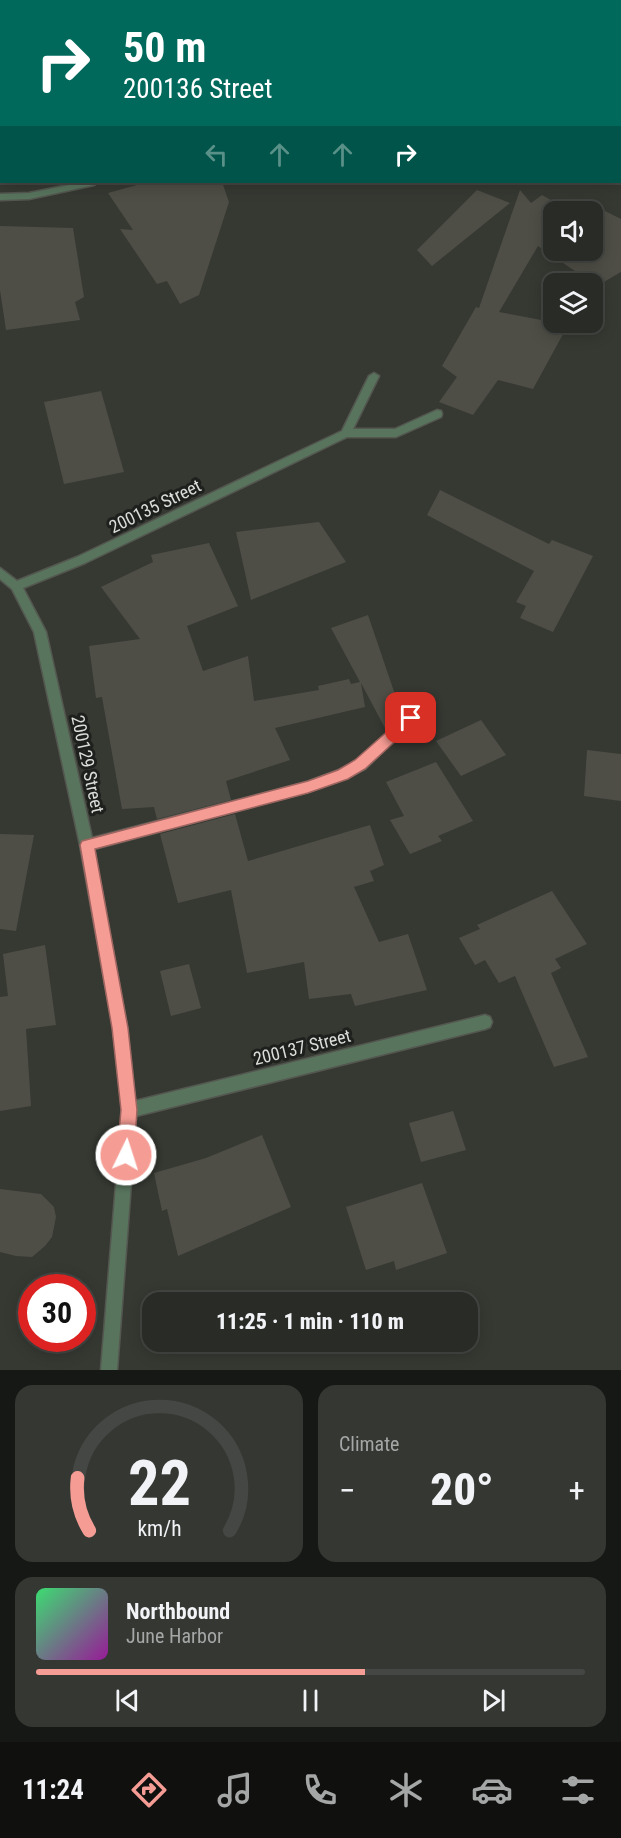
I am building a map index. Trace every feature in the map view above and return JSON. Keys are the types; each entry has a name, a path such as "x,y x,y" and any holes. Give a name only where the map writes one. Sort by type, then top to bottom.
{"street":[{"path":"0,197 29,196 89,183"},
{"path":"374,376 346,433 396,434 437,414"},
{"name":"200135 Street","path":"16,586 81,560 346,433"},
{"name":"200129 Street","path":"0,572 16,586 40,632 87,845 120,1028 129,1110 110,1370"},
{"path":"87,845 308,787 343,774 360,765 411,718"},
{"name":"200137 Street","path":"129,1110 484,1022"}],"building":[{"path":"144,183 222,183 229,202 199,295 180,304 167,281 157,284 120,229 133,230 108,193"},
{"path":"477,190 510,203 432,266 417,250"},
{"path":"520,190 531,203 542,195 553,201 543,201 543,249 538,246 499,312 543,320 543,333 564,333 533,389 498,380 473,415 439,402 457,377 442,366 476,307 479,308"},
{"path":"603,210 621,219 621,272 603,282 603,273 578,273 560,261 603,261"},
{"path":"0,226 73,228 84,297 75,302 80,320 6,330 0,290"},
{"path":"101,391 124,472 64,484 44,402"},
{"path":"440,490 549,544 552,540 593,556 553,632 520,618 526,606 516,602 534,571 427,515"},
{"path":"319,522 346,562 251,600 236,532"},
{"path":"209,543 238,606 187,626 203,671 248,656 254,701 319,690 318,686 349,679 351,684 360,682 331,628 368,615 402,715 386,730 361,683 365,707 275,728 290,760 226,781 231,800 157,819 154,807 122,809 102,697 96,698 89,646 140,639 101,587 153,562 151,555"},
{"path":"481,720 506,755 461,776 436,741"},
{"path":"587,750 621,754 621,801 584,796"},
{"path":"436,762 473,821 438,836 442,841 410,854 390,820 404,816 386,782"},
{"path":"235,814 248,861 370,825 384,865 370,871 374,881 354,887 379,942 408,934 427,990 355,1006 351,994 309,999 304,962 247,973 231,890 178,903 160,834"},
{"path":"0,834 34,835 16,931 0,929"},
{"path":"552,891 587,944 555,959 561,968 551,973 588,1057 554,1067 515,976 499,983 485,960 475,965 459,938 480,929 477,925"},
{"path":"45,945 56,1025 26,1029 31,1106 0,1111 0,997 8,996 3,954"},
{"path":"189,964 201,1008 171,1016 160,971"},
{"path":"453,1111 466,1150 421,1162 409,1123"},
{"path":"262,1135 291,1207 178,1256 167,1209 162,1211 154,1173 206,1158"},
{"path":"422,1183 447,1253 396,1270 394,1261 366,1270 346,1207"},
{"path":"0,1189 41,1194 54,1207 56,1217 52,1237 32,1257 0,1252"}],"route":[{"path":"126,1155 129,1110 120,1028 87,845 308,787 343,774 360,765 411,718"}]}
